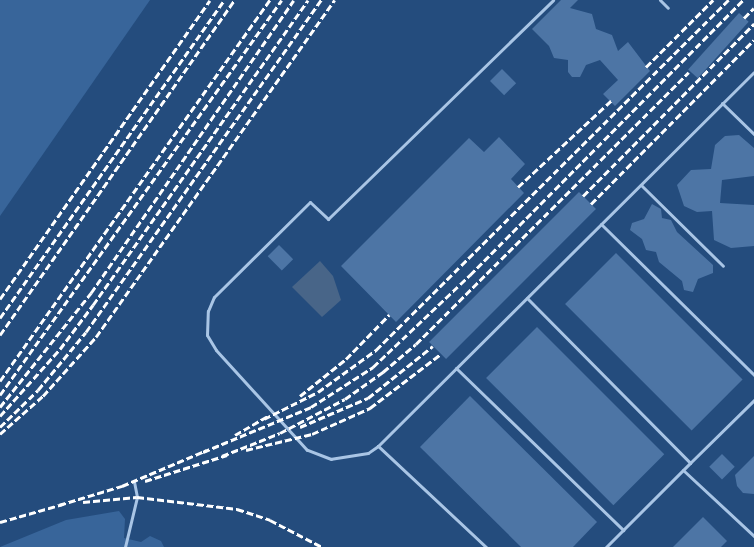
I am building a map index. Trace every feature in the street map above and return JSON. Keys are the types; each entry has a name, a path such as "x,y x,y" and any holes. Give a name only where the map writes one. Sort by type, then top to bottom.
{"lane":[{"path":"553,0 328,219 310,202 214,297 208,311 207,335 216,350 307,450 331,459 368,453 378,446 754,72"},
{"path":"660,0 668,8"},
{"path":"722,103 754,134"},
{"path":"641,185 723,266"},
{"path":"601,224 754,375"},
{"path":"527,298 690,463"},
{"path":"456,368 623,530"},
{"path":"606,547 754,400"},
{"path":"378,446 486,547"},
{"path":"684,470 754,536"},
{"path":"125,547 137,497 134,481"}],"shaded area":[{"path":"0,0 150,0 0,216"},
{"path":"320,261 333,276 341,300 322,317 292,287"},
{"path":"119,511 125,519 124,538 141,542 150,536 161,541 164,547 0,547 66,520"}],"building":[{"path":"561,0 578,0 570,8 592,14 596,29 612,35 618,51 628,42 650,71 615,106 603,94 618,80 600,60 586,65 580,77 572,77 568,72 568,60 554,58 549,46 532,29"},
{"path":"739,13 749,22 698,78 688,69"},
{"path":"502,69 516,83 504,95 490,81"},
{"path":"739,135 754,148 754,176 722,180 720,203 754,205 754,246 731,248 714,240 712,211 697,212 684,206 677,185 691,170 711,169 715,145 725,136"},
{"path":"499,137 525,164 511,179 524,193 396,322 341,266 469,138 484,152"},
{"path":"579,192 596,209 446,359 429,342"},
{"path":"652,204 661,209 662,218 671,220 677,232 713,265 713,273 698,279 693,292 684,290 682,281 659,262 656,252 646,250 642,239 630,230 632,223 644,219"},
{"path":"279,245 293,259 282,270 268,256"},
{"path":"616,253 743,380 692,430 565,304"},
{"path":"537,327 664,454 613,505 486,378"},
{"path":"470,396 597,522 573,547 521,547 420,447"},
{"path":"722,454 735,467 722,479 709,467"},
{"path":"754,456 754,494 743,493 737,486 735,475"},
{"path":"703,517 727,541 721,547 673,547"}],"railway":[{"path":"0,299 210,0"},
{"path":"0,318 224,0"},
{"path":"0,335 235,0"},
{"path":"0,381 270,0"},
{"path":"0,395 282,0"},
{"path":"0,407 91,293 294,0"},
{"path":"0,416 60,349 93,305 308,0"},
{"path":"0,427 38,390 86,332 321,0"},
{"path":"0,434 43,396 96,337 335,0"},
{"path":"646,67 713,0"},
{"path":"264,419 318,392 376,350 729,0"},
{"path":"203,452 311,407 373,367 470,275 743,0"},
{"path":"744,18 754,8"},
{"path":"583,196 754,24"},
{"path":"591,204 754,40"},
{"path":"222,456 280,433 345,399 383,372 416,344 689,72"},
{"path":"518,187 611,101"},
{"path":"300,396 346,359 389,315"},
{"path":"300,427 368,398 433,346"},
{"path":"246,450 312,434 370,408 441,354"},
{"path":"235,435 268,416"},
{"path":"59,505 122,486 207,450"},
{"path":"145,481 227,455"},
{"path":"83,502 137,497 237,509 270,520 322,547"},
{"path":"0,522 63,504"}]}
